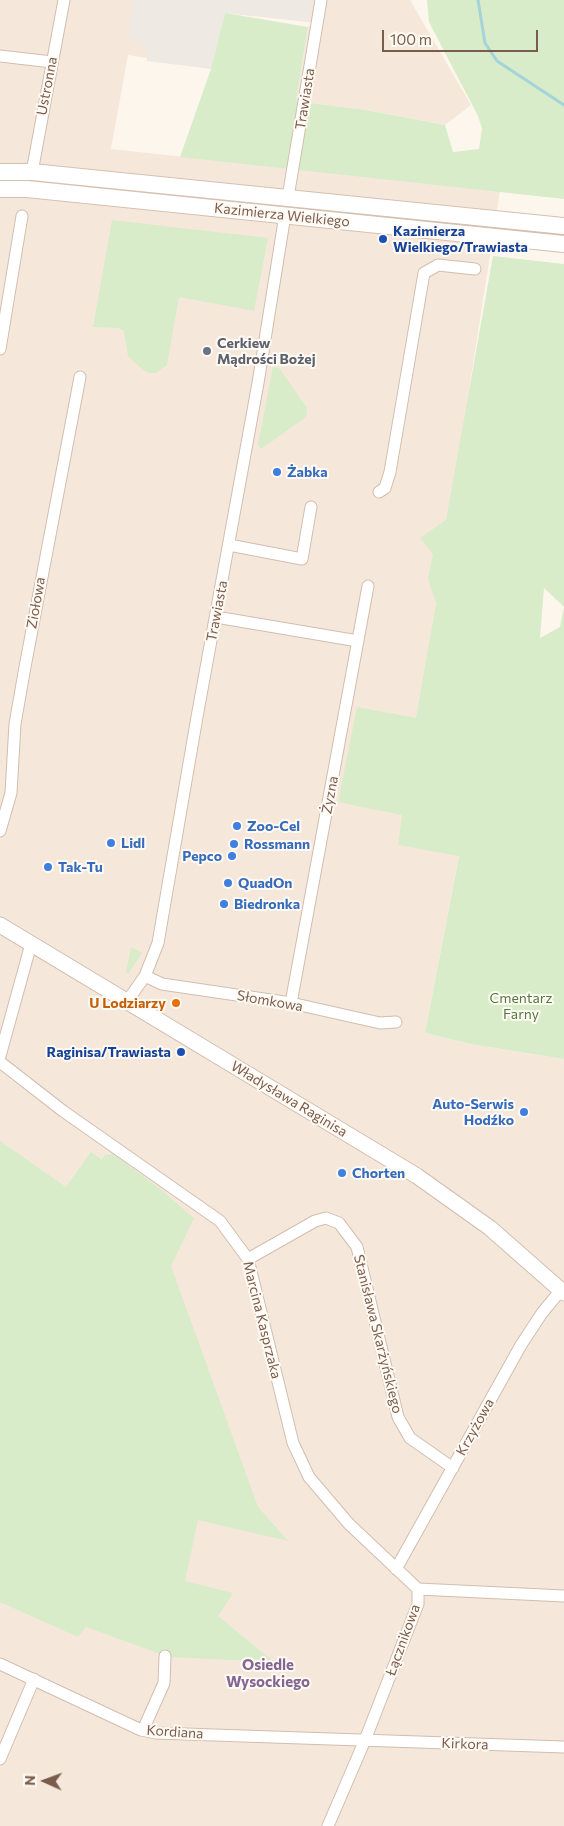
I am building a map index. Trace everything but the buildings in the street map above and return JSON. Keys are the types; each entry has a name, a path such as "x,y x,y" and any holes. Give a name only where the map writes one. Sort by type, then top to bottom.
{"main road":[{"name":"Kazimierza Wielkiego","path":"0,172 32,172 564,226"},
{"name":"Kazimierza Wielkiego","path":"0,188 27,189 564,244"},
{"path":"417,228 424,221 424,214 419,211"}],"street":[{"name":"Ustronna","path":"32,172 64,0"},
{"name":"Trawiasta","path":"288,197 321,0"},
{"path":"0,56 52,62"},
{"name":"Trawiasta","path":"128,1000 145,976 158,943 260,376 285,215"},
{"path":"0,349 22,216"},
{"path":"379,492 385,488 390,472 424,274 438,265 475,269"},
{"name":"Ziołowa","path":"0,831 10,793 15,724 24,667 80,376"},
{"path":"229,545 302,559 311,506"},
{"name":"Żyzna","path":"291,1003 368,586"},
{"path":"216,617 358,641"},
{"name":"Władysława Raginisa","path":"0,925 128,1000 416,1176 490,1228 563,1292"},
{"path":"0,1056 2,1041 31,944"},
{"name":"Słomkowa","path":"145,976 162,984 291,1003 380,1023 396,1022"},
{"name":"Marcina Kasprzaka","path":"0,1062 63,1111 220,1221 248,1259 293,1443 309,1477 327,1500 418,1589"},
{"name":"Stanisława Skarżyńskiego","path":"248,1259 315,1221 326,1218 339,1223 357,1247 398,1417 410,1438 452,1468"},
{"name":"Krzyżowa","path":"396,1569 521,1345 542,1313 563,1292"},
{"name":"Łącznikowa","path":"328,1826 365,1740 418,1604 418,1589 564,1596"},
{"path":"143,1730 164,1683 165,1656"},
{"name":"Kordiana","path":"0,1664 143,1730 156,1733 365,1740"},
{"path":"0,1759 34,1679"},
{"name":"Kirkora","path":"365,1740 564,1747"}],"shaded area":[{"path":"0,0 410,0 471,105 445,125 366,110 296,101 308,27 316,23 225,13 211,69 128,55 111,149 500,191 398,845 459,855 425,1033 470,1044 564,1059 564,1826 0,1826"},
{"path":"134,0 312,0 308,21 225,13 211,69 147,61 147,50 128,36"}],"green space":[{"path":"427,0 564,0 564,199 180,157 211,69 225,13 308,27 296,101 366,110 445,125 453,152 479,149 482,128 478,116 429,22"},
{"path":"112,220 268,238 254,311 179,297 167,365 156,373 149,373 143,370 128,356 124,331 118,328 93,327"},
{"name":"Cmentarz Farny","path":"493,256 564,264 564,607 564,1059 470,1044 425,1033 459,856 398,845 402,815 338,802 357,707 416,718 436,603 428,579 433,554 420,538 446,520","holes":["544,588 564,607 560,627 540,638"]},
{"path":"273,367 279,368 307,408 306,417 261,449 258,444"},
{"path":"131,947 142,953 128,974 126,972"},
{"path":"0,1141 66,1187 91,1152 102,1160 105,1155 113,1154 160,1189 194,1218 171,1266 258,1507 288,1541 198,1520 185,1581 233,1593 218,1616 274,1662 169,1657 86,1627 78,1637 0,1602"}],"waterway":[{"path":"478,0 485,43 497,61 564,105"}],"place":[{"name":"Kazimierza Wielkiego/Trawiasta","path":"383,239"},
{"name":"Cerkiew Mądrości Bożej","path":"207,351"},
{"name":"Żabka","path":"277,472"},
{"name":"Zoo-Cel","path":"237,826"},
{"name":"Lidl","path":"111,843"},
{"name":"Rossmann","path":"234,844"},
{"name":"Pepco","path":"232,856"},
{"name":"Tak-Tu","path":"48,867"},
{"name":"QuadOn","path":"228,883"},
{"name":"Biedronka","path":"224,904"},
{"name":"U Lodziarzy","path":"176,1003"},
{"name":"Raginisa/Trawiasta","path":"181,1052"},
{"name":"Auto-Serwis Hodźko","path":"524,1112"},
{"name":"Chorten","path":"342,1173"}],"district":[{"name":"Osiedle Wysockiego","path":"268,1674"}]}
